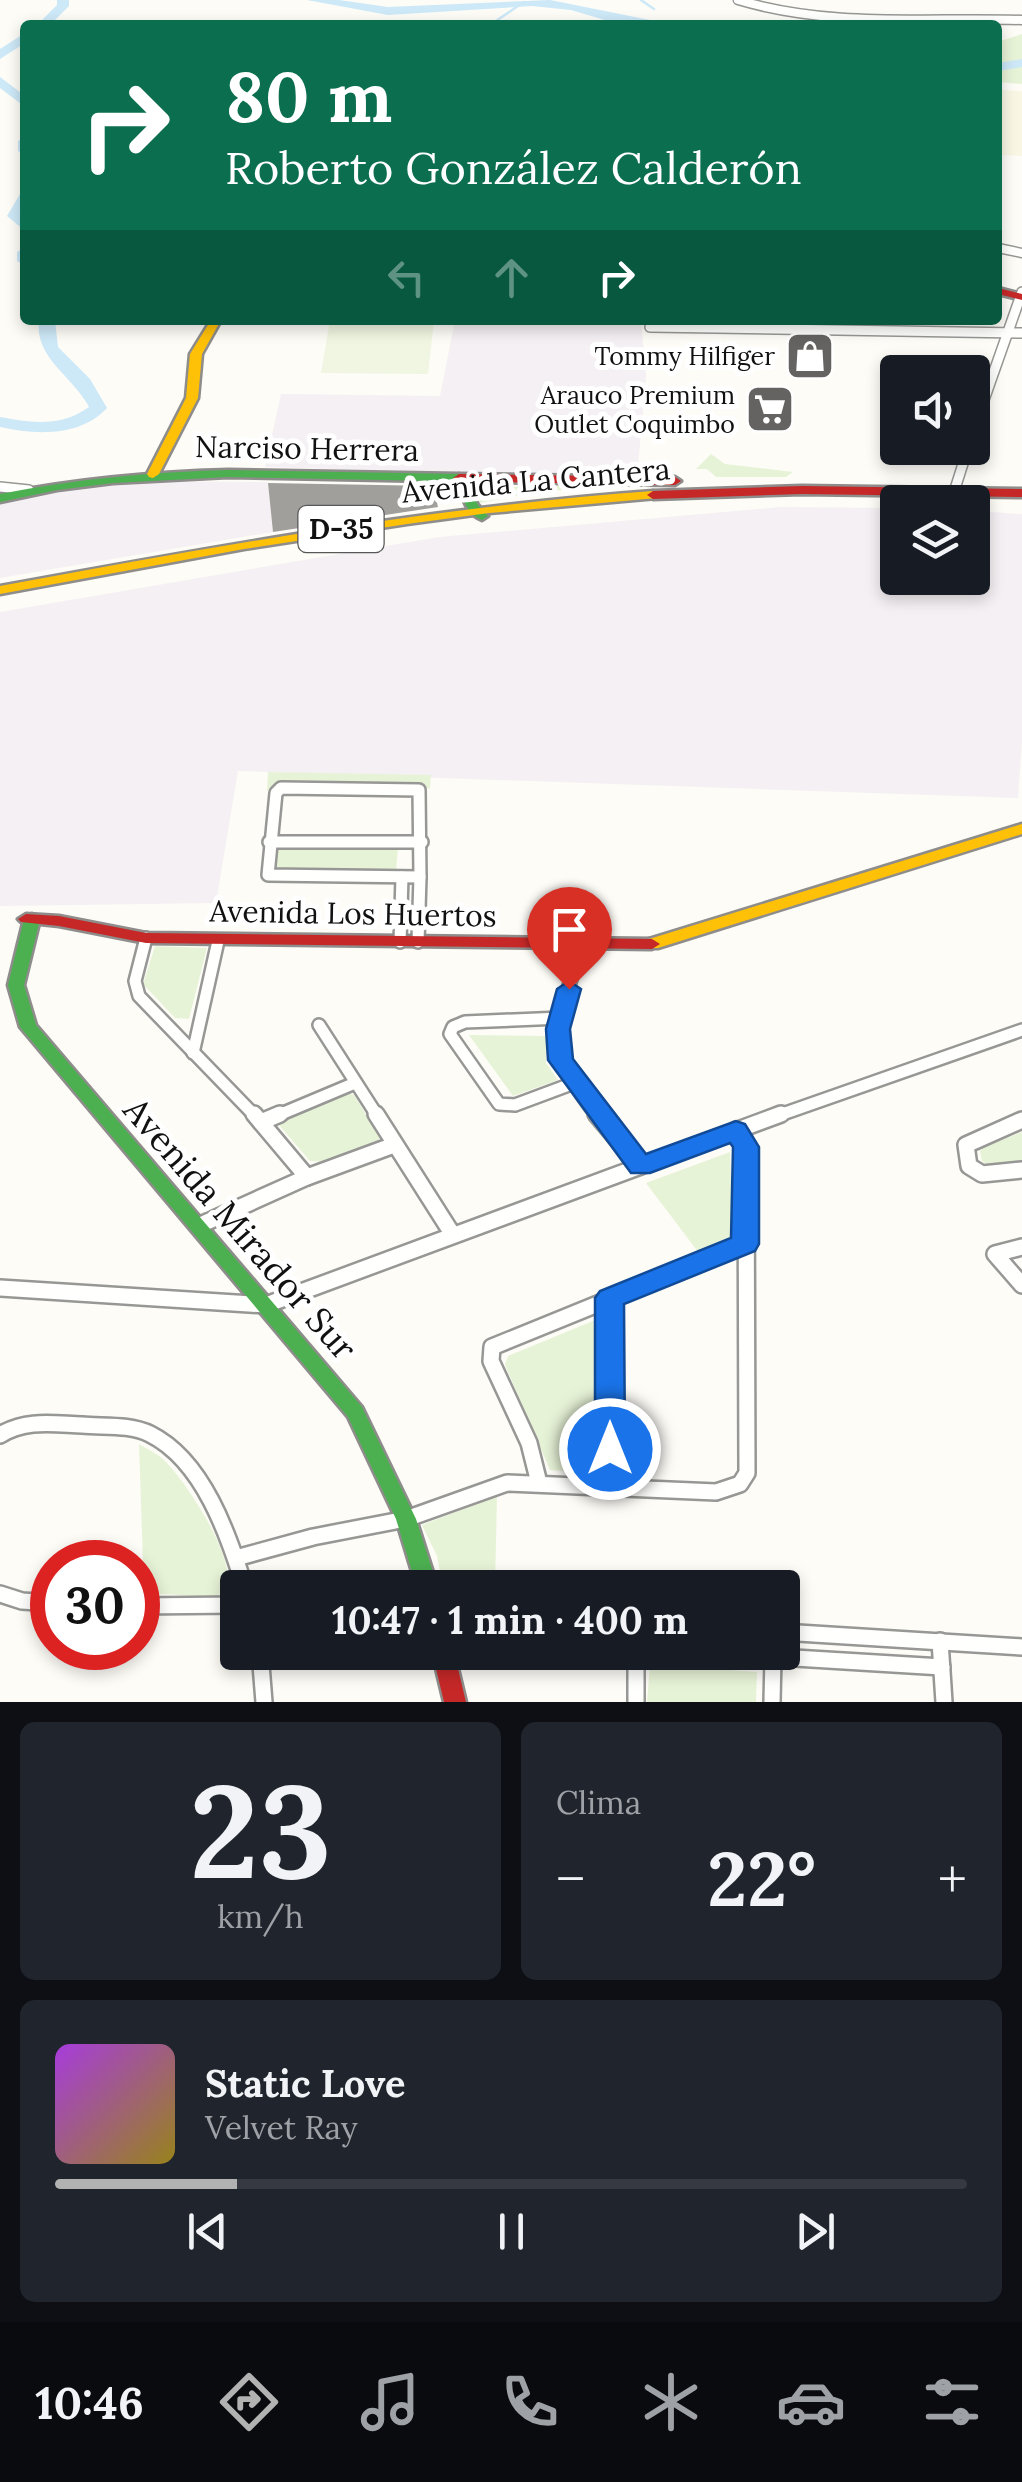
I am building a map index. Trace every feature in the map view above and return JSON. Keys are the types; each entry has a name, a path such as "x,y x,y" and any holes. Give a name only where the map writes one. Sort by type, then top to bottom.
{"main road":[{"path":"153,474 192,398 196,354 213,325"},
{"name":"Narciso Herrera","path":"0,498 84,479 153,474 675,482 730,492"},
{"path":"439,479 465,490 481,515"},
{"path":"465,490 483,480"},
{"path":"675,482 684,486 687,499"},
{"name":"Avenida La Cantera","path":"687,499 730,492 880,495"},
{"name":"Avenida La Cantera","path":"990,495 1022,493"},
{"name":"Avenida La Cantera","path":"0,590 304,535 481,515 687,499 880,498"},
{"path":"990,503 1022,504"},
{"name":"Avenida La Cantera","path":"0,601 481,515"},
{"name":"Avenida Los Huertos","path":"29,919 146,938 218,941 582,945 679,940 1022,829"},
{"name":"Avenida Mirador Sur","path":"29,919 16,972 15,1000 28,1027 356,1412 406,1519 422,1570"},
{"path":"447,1670 455,1702"}],"street":[{"path":"738,0 789,15 827,20"},
{"path":"1002,240 1004,236"},
{"path":"990,379 1021,295"},
{"path":"650,327 703,325"},
{"path":"746,325 1022,333"},
{"path":"831,330 833,325"},
{"path":"884,332 887,325"},
{"path":"942,333 944,325"},
{"path":"0,487 29,490"},
{"path":"418,942 422,842 422,794 415,788 284,787 276,793 266,872 270,876 420,877"},
{"path":"270,842 422,842"},
{"path":"400,942 402,877"},
{"path":"146,938 135,986 308,1177"},
{"path":"193,1053 218,941"},
{"path":"582,945 561,1018 558,1050 574,1083 640,1166"},
{"path":"561,1018 465,1022 456,1025 450,1034 500,1104 514,1105 574,1083"},
{"path":"169,1028 184,1030 200,1024"},
{"path":"319,1025 453,1235"},
{"path":"0,1288 266,1305 736,1130 1022,1030"},
{"path":"261,1122 355,1083"},
{"path":"1022,1120 973,1139 966,1145 964,1159 968,1167 985,1174 1022,1170"},
{"path":"236,1558 313,1537 406,1519 492,1486 538,1483 716,1492 734,1489 748,1472 746,1147 736,1130"},
{"path":"198,1226 308,1177 394,1145"},
{"path":"538,1483 530,1443 491,1361 491,1351 507,1338 745,1244"},
{"path":"1022,1247 998,1254 1022,1286"},
{"path":"610,1298 610,1486"},
{"path":"0,1435 20,1424 36,1422 132,1429 156,1437 171,1449 205,1493 240,1570"},
{"path":"0,1594 30,1602"},
{"path":"160,1606 220,1605"},
{"path":"800,1633 1022,1647"},
{"path":"940,1641 944,1702"},
{"path":"800,1659 942,1667"},
{"path":"261,1670 264,1702"},
{"path":"636,1670 636,1702"},
{"path":"772,1702 773,1670"}],"shaded area":[{"path":"1002,90 1022,91 1022,156 1002,155"},
{"path":"454,325 641,325 646,376 637,478 265,467 281,394 440,396"},
{"path":"133,481 268,482 273,532 0,578 0,504 71,485"},
{"path":"781,507 880,508 880,595 990,595 990,512 1022,514 1022,741 1018,798 238,771 216,903 0,906 0,612 439,537"}],"green space":[{"path":"1022,34 1022,84 1002,82 1002,41"},
{"path":"329,325 433,325 428,374 321,373"},
{"path":"711,454 725,464 793,472 786,477 716,477 707,469 696,469"},
{"path":"640,484 535,492 476,504 471,488"},
{"path":"268,772 431,775 430,789 413,782 285,782 267,791"},
{"path":"276,848 398,848 396,871 273,871"},
{"path":"155,946 207,948 189,1019 175,1018 143,984"},
{"path":"469,1035 546,1036 546,1063 558,1080 513,1096"},
{"path":"345,1093 354,1095 380,1137 378,1143 330,1162 310,1161 279,1125 284,1118"},
{"path":"1022,1132 1022,1163 989,1166 982,1161 980,1151 984,1147"},
{"path":"730,1152 733,1237 699,1253 646,1183"},
{"path":"600,1318 600,1474 550,1470 505,1365 508,1356"},
{"path":"139,1444 174,1471 209,1524 226,1570 220,1570 220,1594 160,1594 160,1540 142,1540"},
{"path":"497,1496 495,1570 440,1570 422,1525"},
{"path":"650,1670 757,1672 756,1702 647,1702"}],"building":[{"path":"268,483 433,486 438,507 273,532"}],"waterway":[{"path":"48,20 63,6 63,0"},
{"path":"313,0 388,11 532,2 572,6 624,20"},
{"path":"641,0 654,9"},
{"path":"497,20 524,2"},
{"path":"0,55 20,41"},
{"path":"1002,66 1022,63"},
{"path":"0,81 20,99"},
{"path":"20,206 15,216 20,221"},
{"path":"0,422 51,427 76,421 98,408 84,383 49,347 46,325"}],"traffic: fast":[{"path":"0,498 57,486 171,475 459,478"},
{"path":"439,479 465,490 472,507 482,516"},
{"path":"32,919 16,985 28,1027 355,1412 406,1519 422,1570"}],"traffic: slow":[{"path":"153,474 192,398 196,354 213,325"},
{"path":"0,590 407,520 653,495"},
{"path":"652,944 1022,829"}],"traffic: jam":[{"path":"1002,292 1022,297"},
{"path":"459,478 675,481"},
{"path":"465,490 483,480"},
{"path":"653,495 802,490 1022,493"},
{"path":"26,919 59,921 146,938 652,944"},
{"path":"447,1670 455,1702"}],"place":[{"name":"Tommy Hilfiger","path":"810,356"},
{"name":"Arauco Premium Outlet Coquimbo","path":"770,409"}],"route":[{"path":"569,989 558,1029 561,1060 569,1076 640,1166 736,1130 746,1147 745,1244 610,1298 610,1449"}]}
